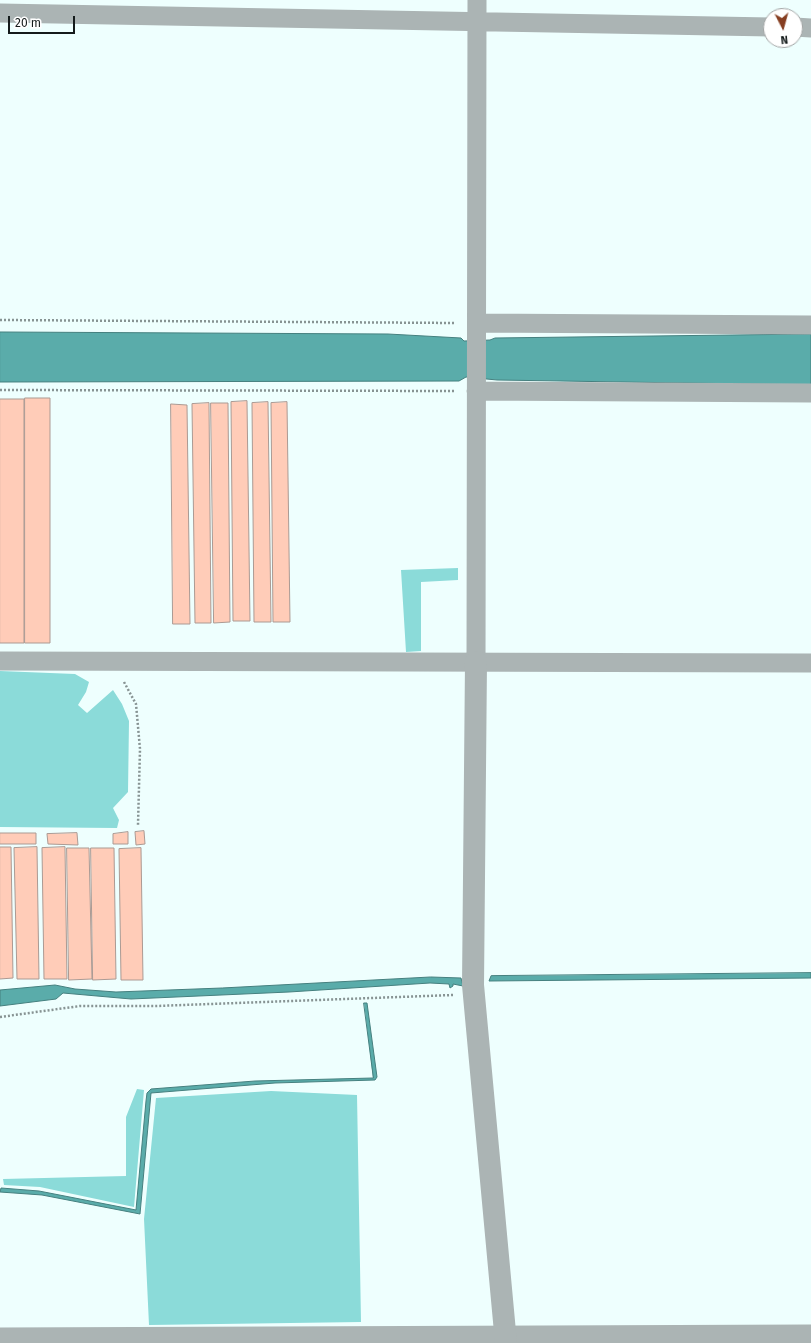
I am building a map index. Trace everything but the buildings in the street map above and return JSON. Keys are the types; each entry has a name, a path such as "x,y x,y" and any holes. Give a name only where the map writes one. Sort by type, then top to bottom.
{"street":[{"path":"477,0 474,994 506,1338"},
{"path":"0,13 763,27"},
{"path":"476,328 811,324"},
{"path":"476,386 811,393"},
{"path":"0,661 811,663"},
{"path":"0,1337 506,1338 811,1334"}],"path":[{"path":"0,320 476,328"},
{"path":"0,390 476,386"},
{"path":"100,661 123,680 136,704 140,749 138,825"},
{"path":"0,1017 80,1006 156,1006 474,994"}],"shaded area":[{"path":"0,332 388,334 461,338 464,341 490,340 495,338 811,334 811,385 497,380 466,377 459,381 0,382"},
{"path":"458,568 458,580 421,582 421,651 406,652 401,570"},
{"path":"0,671 75,674 89,682 86,692 78,705 87,713 113,690 122,704 129,721 128,792 113,808 119,820 117,828 0,827"},
{"path":"811,973 811,978 489,981 491,976"},
{"path":"431,977 461,978 463,986 453,984 450,988 449,984 430,983 289,992 131,999 63,993 56,999 0,1006 0,990 55,985 75,989 116,992"},
{"path":"364,1003 367,1003 377,1077 375,1080 275,1083 151,1093 140,1214 42,1195 0,1192 1,1188 39,1191 136,1210 146,1101 147,1093 151,1089 255,1081 373,1078"},
{"path":"137,1089 144,1090 134,1207 40,1187 4,1185 3,1179 126,1176 126,1117"},
{"path":"271,1091 357,1095 361,1322 149,1325 144,1219 156,1098"}]}
